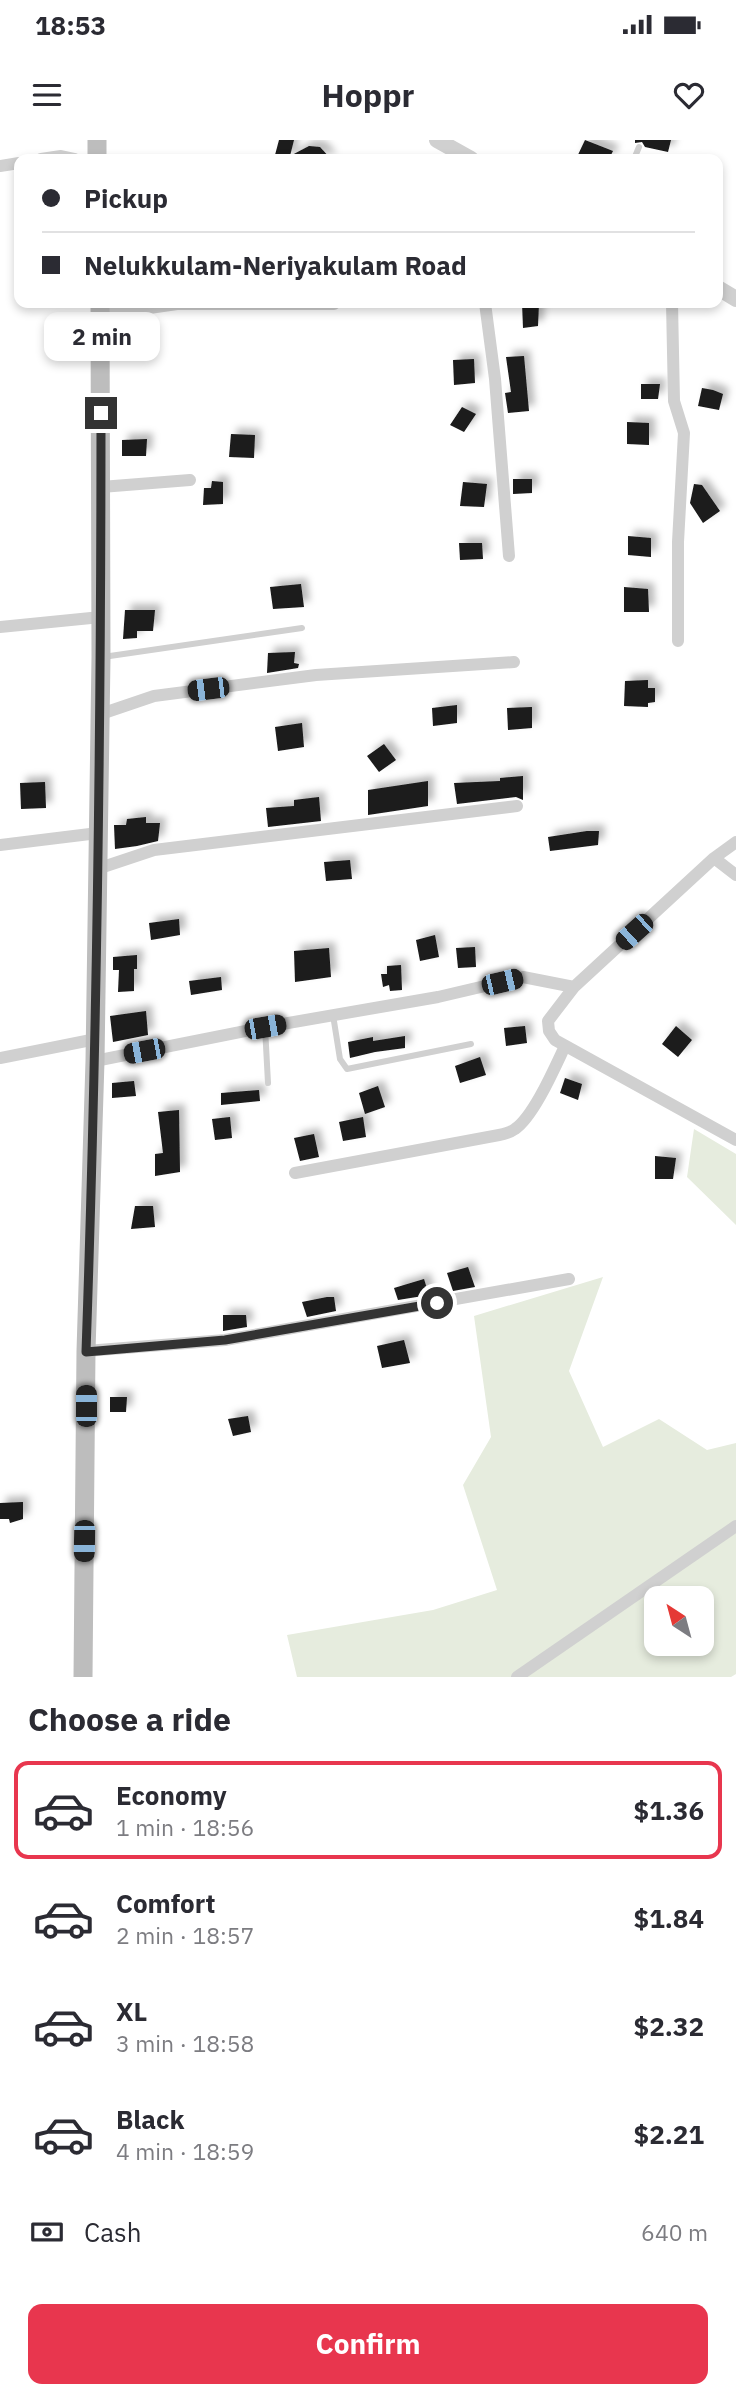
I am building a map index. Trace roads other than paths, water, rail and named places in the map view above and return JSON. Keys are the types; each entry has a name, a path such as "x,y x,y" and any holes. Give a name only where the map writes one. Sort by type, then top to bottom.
{"main road":[{"path":"83,1677 86,1352 96,1039 98,715 101,657 100,309"}],"street":[{"path":"436,140 462,154"},
{"path":"486,308 495,379 509,556"},
{"path":"673,308 674,401 684,433 678,542 678,641"},
{"path":"101,486 190,480"},
{"path":"0,627 101,617"},
{"path":"98,715 155,696 316,675 514,662"},
{"path":"97,869 154,850 517,806"},
{"path":"0,845 98,833"},
{"path":"736,842 574,987 548,1021 551,1036 565,1046 736,1140"},
{"path":"714,859 736,875"},
{"path":"95,1061 265,1027 438,997 523,977 574,987"},
{"path":"0,1058 96,1039"},
{"path":"295,1173 515,1130 550,1079 565,1046"},
{"path":"86,1352 225,1340 569,1279"},
{"path":"517,1677 736,1526"}],"lane":[{"path":"636,154 639,147"},
{"path":"101,657 302,628"},
{"path":"333,1015 340,1059 347,1069 471,1044"},
{"path":"265,1027 268,1083"}]}
